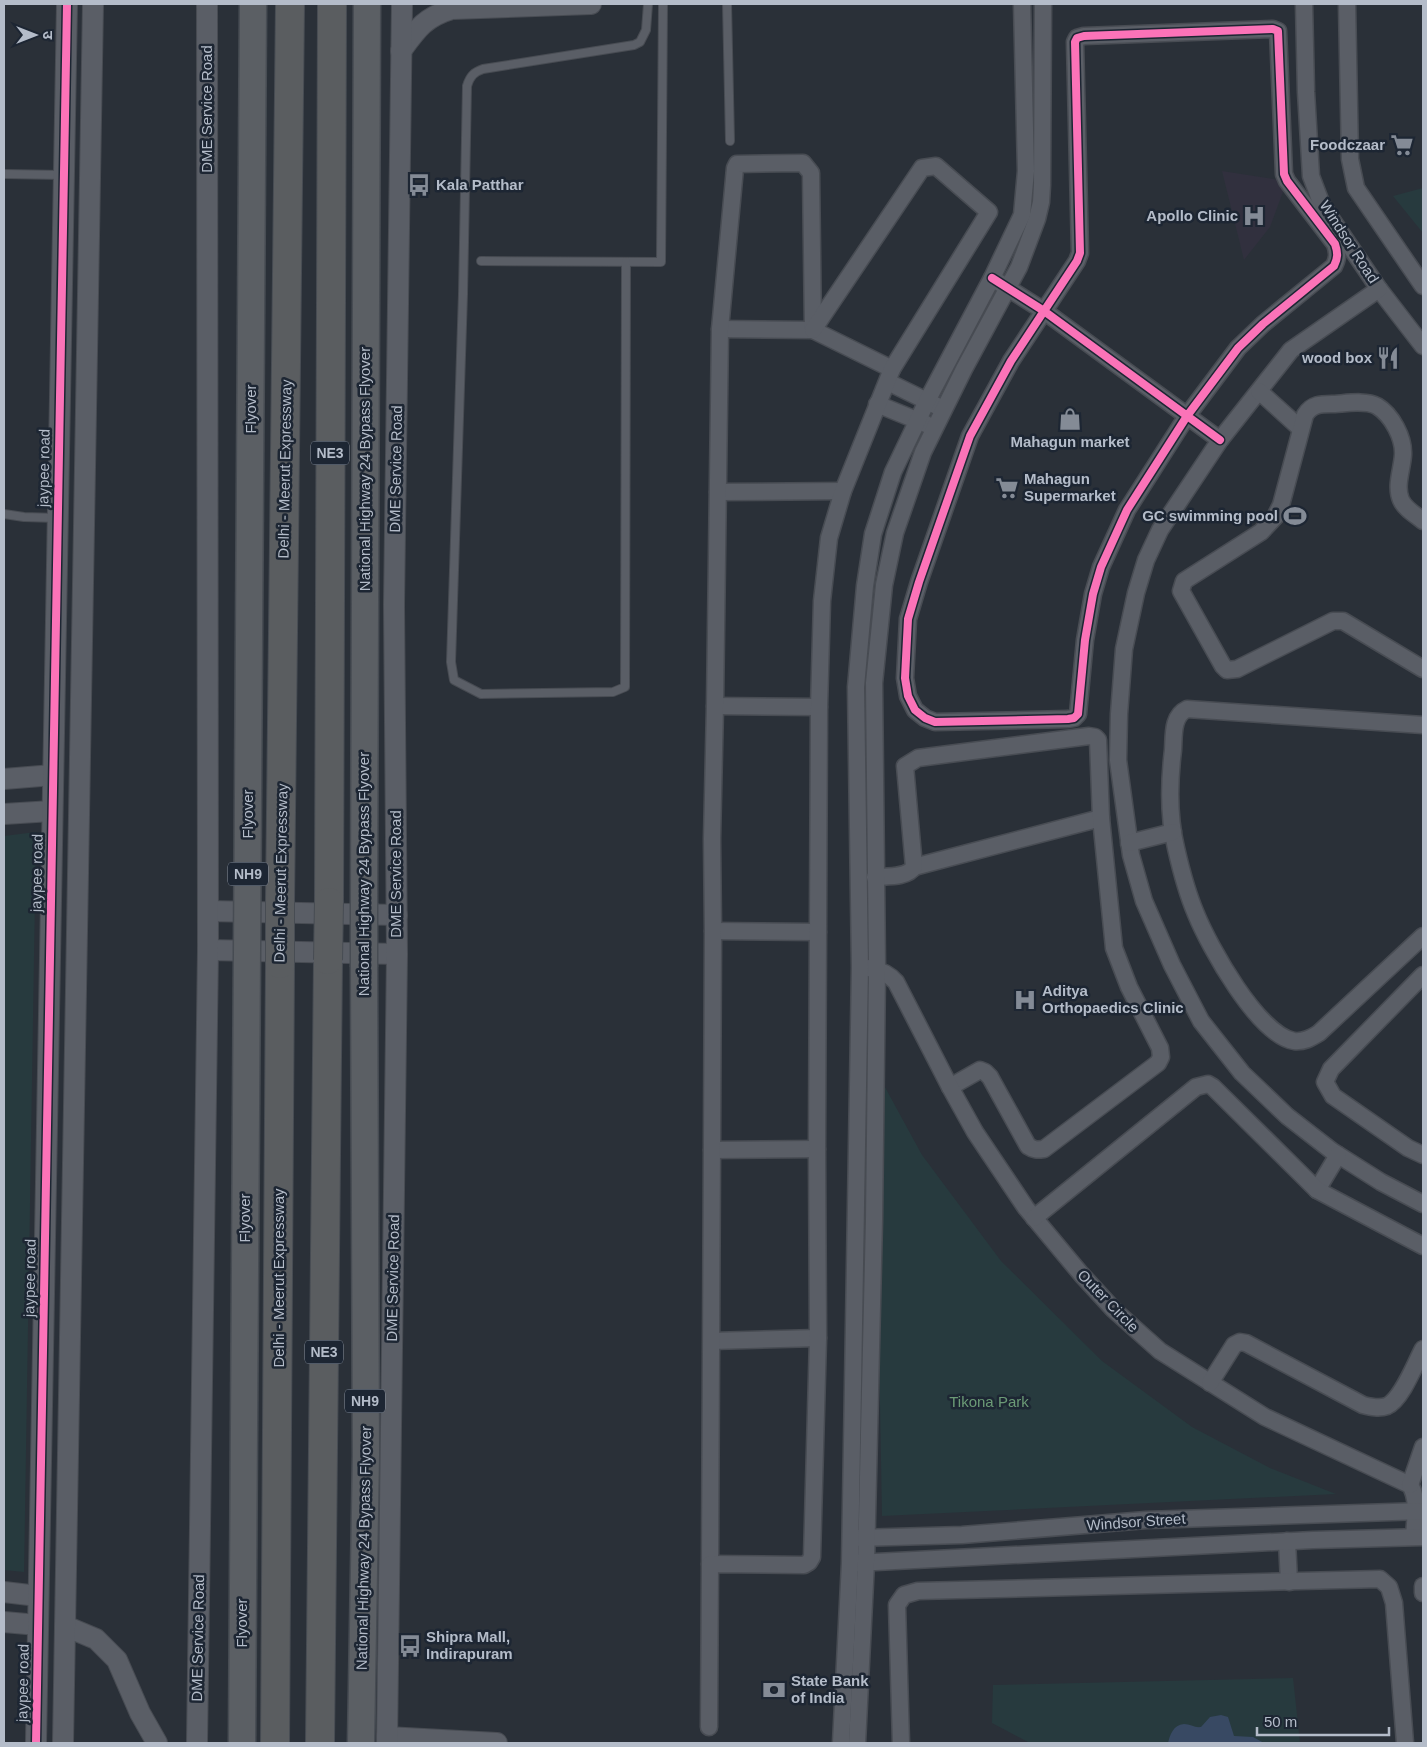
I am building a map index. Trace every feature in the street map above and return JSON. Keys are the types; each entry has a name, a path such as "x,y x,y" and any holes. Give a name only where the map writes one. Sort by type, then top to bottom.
{"highway":[{"name":"Flyover","path":"242,1743 253,4"},
{"name":"Delhi - Meerut Expressway","path":"275,1743 280,902 290,4"},
{"name":"NE3","path":"320,1743 329,902 332,4"},
{"name":"National Highway 24 Bypass Flyover","path":"361,1743 366,1455 363,1059 367,4"}],"street":[{"name":"jaypee road","path":"36,1743 66,4"},
{"path":"63,1743 93,4"},
{"name":"DME Service Road","path":"197,1743 208,950 206,4"},
{"name":"DME Service Road","path":"387,1740 397,954 394,605 402,4"},
{"path":"401,51 416,30 435,14 452,9 591,4"},
{"path":"841,1743 850,1563 860,967 856,687 865,586 873,534 893,472 1022,215 1026,171 1022,4"},
{"path":"857,1743 867,1537 873,1253 877,970 874,683 884,585 895,533 923,452 943,409 1009,288 1037,220 1041,202 1043,4"},
{"name":"Windsor Road","path":"1304,4 1306,92 1311,176 1322,205 1379,289 1423,346"},
{"path":"1347,4 1350,159 1356,188 1423,286"},
{"path":"1276,29 1279,34 1284,174 1335,244 1338,251 1338,259 1334,266 1249,336 1187,416 1127,510 1101,566 1088,617 1078,714 1074,718 1068,719 935,722 925,718 915,710 908,696 905,678 908,619 970,436 1011,361 1044,311 1074,269 1080,253 1075,42 1077,38 1084,36 1276,29"},
{"path":"709,1727 712,1341 712,838 716,706 720,329 735,168 737,164 804,163 811,173 813,330"},
{"path":"710,1564 804,1565 812,1558 818,1338 819,706 822,601 829,538 843,491 890,375 989,212 936,166 922,168 813,330"},
{"path":"992,278 1044,311 1220,440"},
{"path":"1379,289 1291,350 1220,440 1160,530 1146,560 1136,593 1124,649 1118,760 1130,854 1144,901 1172,965 1201,1021 1242,1073 1287,1116 1338,1155 1381,1182 1423,1204"},
{"path":"61,299 88,300"},
{"path":"720,329 813,330 890,375 927,401 943,409"},
{"path":"1259,391 1301,429"},
{"path":"1423,521 1404,506 1400,498 1398,489 1403,455 1402,443 1394,425 1377,406 1366,403 1314,406 1305,415 1281,505 1276,517 1261,532 1184,581 1181,591 1227,670 1237,669 1333,621 1339,620 1423,669"},
{"path":"877,404 935,428"},
{"path":"718,492 843,491"},
{"path":"716,706 819,706"},
{"path":"1423,725 1187,709 1181,712 1175,724 1169,784 1173,832 1185,882 1196,914 1220,961 1238,990 1253,1009 1285,1038 1295,1041 1308,1040 1319,1033 1423,936"},
{"path":"914,867 905,766 918,758 1089,736 1095,737 1098,740 1101,818 1114,948 1128,987 1160,1048 1161,1058 1158,1063 1044,1149 1038,1150 1028,1146 990,1077 985,1072 980,1070 950,1088"},
{"path":"4,779 52,775"},
{"path":"4,814 52,810"},
{"path":"875,876 898,875 912,871 914,867 1101,818"},
{"path":"1129,843 1173,832"},
{"path":"208,911 397,915"},
{"path":"713,931 818,932"},
{"path":"208,950 397,954"},
{"path":"860,967 877,970"},
{"name":"Outer Circle","path":"877,970 890,975 896,982 950,1088 975,1132 1034,1218 1114,1310 1160,1351 1266,1417 1410,1485"},
{"path":"1423,976 1332,1069 1325,1082 1333,1096 1408,1148 1423,1155"},
{"path":"1034,1218 1196,1087 1208,1084 1317,1190 1423,1246"},
{"path":"712,1150 817,1149"},
{"path":"1317,1190 1338,1155"},
{"path":"45,1221 72,1220"},
{"path":"854,1253 873,1253"},
{"path":"712,1341 818,1338"},
{"path":"1210,1383 1234,1345 1240,1342 1246,1343 1363,1405 1385,1407 1398,1398 1423,1349"},
{"path":"1419,1536 1420,1511 1414,1491 1410,1485 1423,1447"},
{"name":"Windsor Street","path":"850,1538 962,1535 1146,1520 1420,1511"},
{"name":"Windsor Street","path":"850,1563 1419,1536"},
{"path":"1287,1541 1289,1582"},
{"path":"901,1743 897,1605 904,1595 918,1591 1380,1579 1389,1587 1394,1603 1405,1743"},
{"path":"1423,1586 1423,1593"},
{"path":"4,1592 38,1596"},
{"path":"4,1622 38,1625"},
{"path":"65,1626 96,1639 117,1660 140,1713 158,1743"},
{"path":"387,1740 487,1743"}],"lane":[{"path":"626,262 625,687 613,692 481,694 454,680 451,662 463,304 467,86 470,76 484,69 640,42 646,30 648,4"},
{"path":"481,261 661,262 663,4"},
{"path":"727,4 730,140"},
{"path":"4,174 63,175"},
{"path":"4,514 57,518"}],"shaded area":[{"name":"Apollo Clinic","path":"1222,171 1287,181 1270,227 1244,260"}],"green space":[{"path":"1423,188 1423,233 1393,196"},
{"path":"36,832 24,1572 4,1570 4,836"},
{"name":"Tikona Park","path":"874,1067 922,1155 1001,1261 1102,1361 1192,1427 1270,1468 1336,1494 882,1516"},
{"path":"1293,1678 1300,1743 1030,1743 992,1723 993,1685"}],"water":[{"path":"1221,1715 1228,1717 1234,1736 1253,1737 1264,1743 1168,1743 1171,1734 1177,1726 1184,1724 1201,1727 1210,1717"}],"cycle path":[{"path":"36,1743 67,4"},
{"path":"992,278 1044,311 1077,261 1080,253 1075,42 1077,38 1084,36 1273,29 1278,31 1284,174 1287,181 1335,244 1337,255 1334,266 1263,324 1238,348 1187,416 1127,510 1101,567 1093,594 1085,640 1078,714 1074,718 1068,719 935,722 925,718 915,710 908,696 905,678 908,619 970,436 1011,361 1044,311 1220,440"}],"place":[{"name":"Foodczaar","path":"1402,145"},
{"name":"Kala Patthar","path":"419,185"},
{"name":"Apollo Clinic","path":"1254,216"},
{"name":"wood box","path":"1388,358"},
{"name":"Mahagun market","path":"1070,419"},
{"name":"Mahagun Supermarket","path":"1007,488"},
{"name":"GC swimming pool","path":"1295,516"},
{"name":"Aditya Orthopaedics Clinic","path":"1025,1000"},
{"name":"Shipra Mall, Indirapuram","path":"410,1646"},
{"name":"State Bank of India","path":"774,1690"}]}
